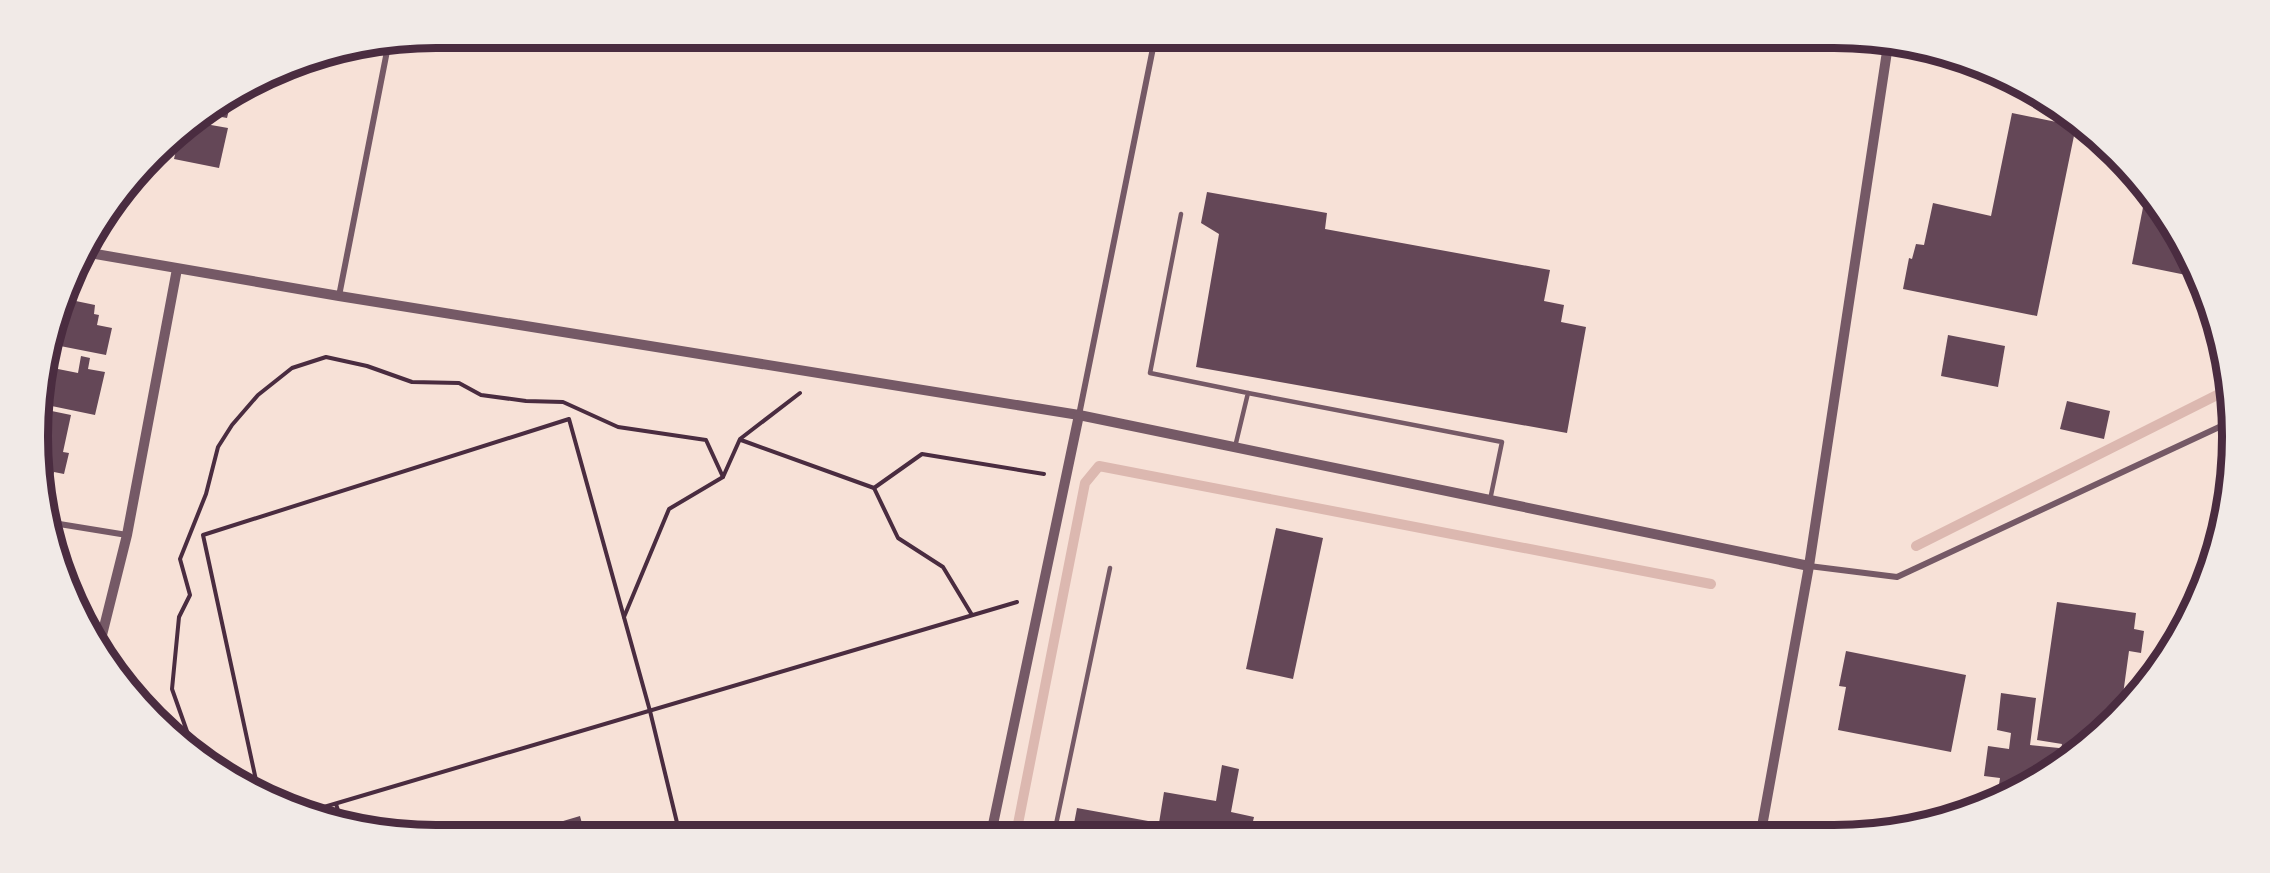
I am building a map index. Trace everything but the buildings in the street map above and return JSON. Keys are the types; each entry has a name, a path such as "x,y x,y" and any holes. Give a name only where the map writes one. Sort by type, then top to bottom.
{"street":[{"path":"993,825 1153,48"},
{"path":"339,296 387,51"},
{"path":"1762,825 1809,566 1887,51"},
{"path":"95,251 177,269 1079,415 1809,566 1897,577 2222,426"},
{"path":"102,634 127,535 177,269"},
{"path":"58,524 127,535"}],"lane":[{"path":"1181,214 1150,373 1502,442 1490,500"},
{"path":"1235,447 1248,393"},
{"path":"1056,825 1110,568"}],"path":[{"path":"189,736 172,689 179,617 190,595 180,559 206,494 218,447 248,406 292,368 326,357 367,366 412,382 459,383 481,395 526,401 563,402 618,427 706,440 723,477"},
{"path":"624,616 669,509 723,477 740,439 825,374"},
{"path":"256,780 203,535 569,419 650,711 678,825"},
{"path":"740,439 874,488 898,538 943,567 972,615"},
{"path":"874,488 922,454 1066,477"},
{"path":"323,808 1041,595"},
{"path":"336,804 339,813"}],"waterway":[{"path":"1916,546 2220,394"},
{"path":"1018,825 1085,483 1099,466 1711,584"}]}
